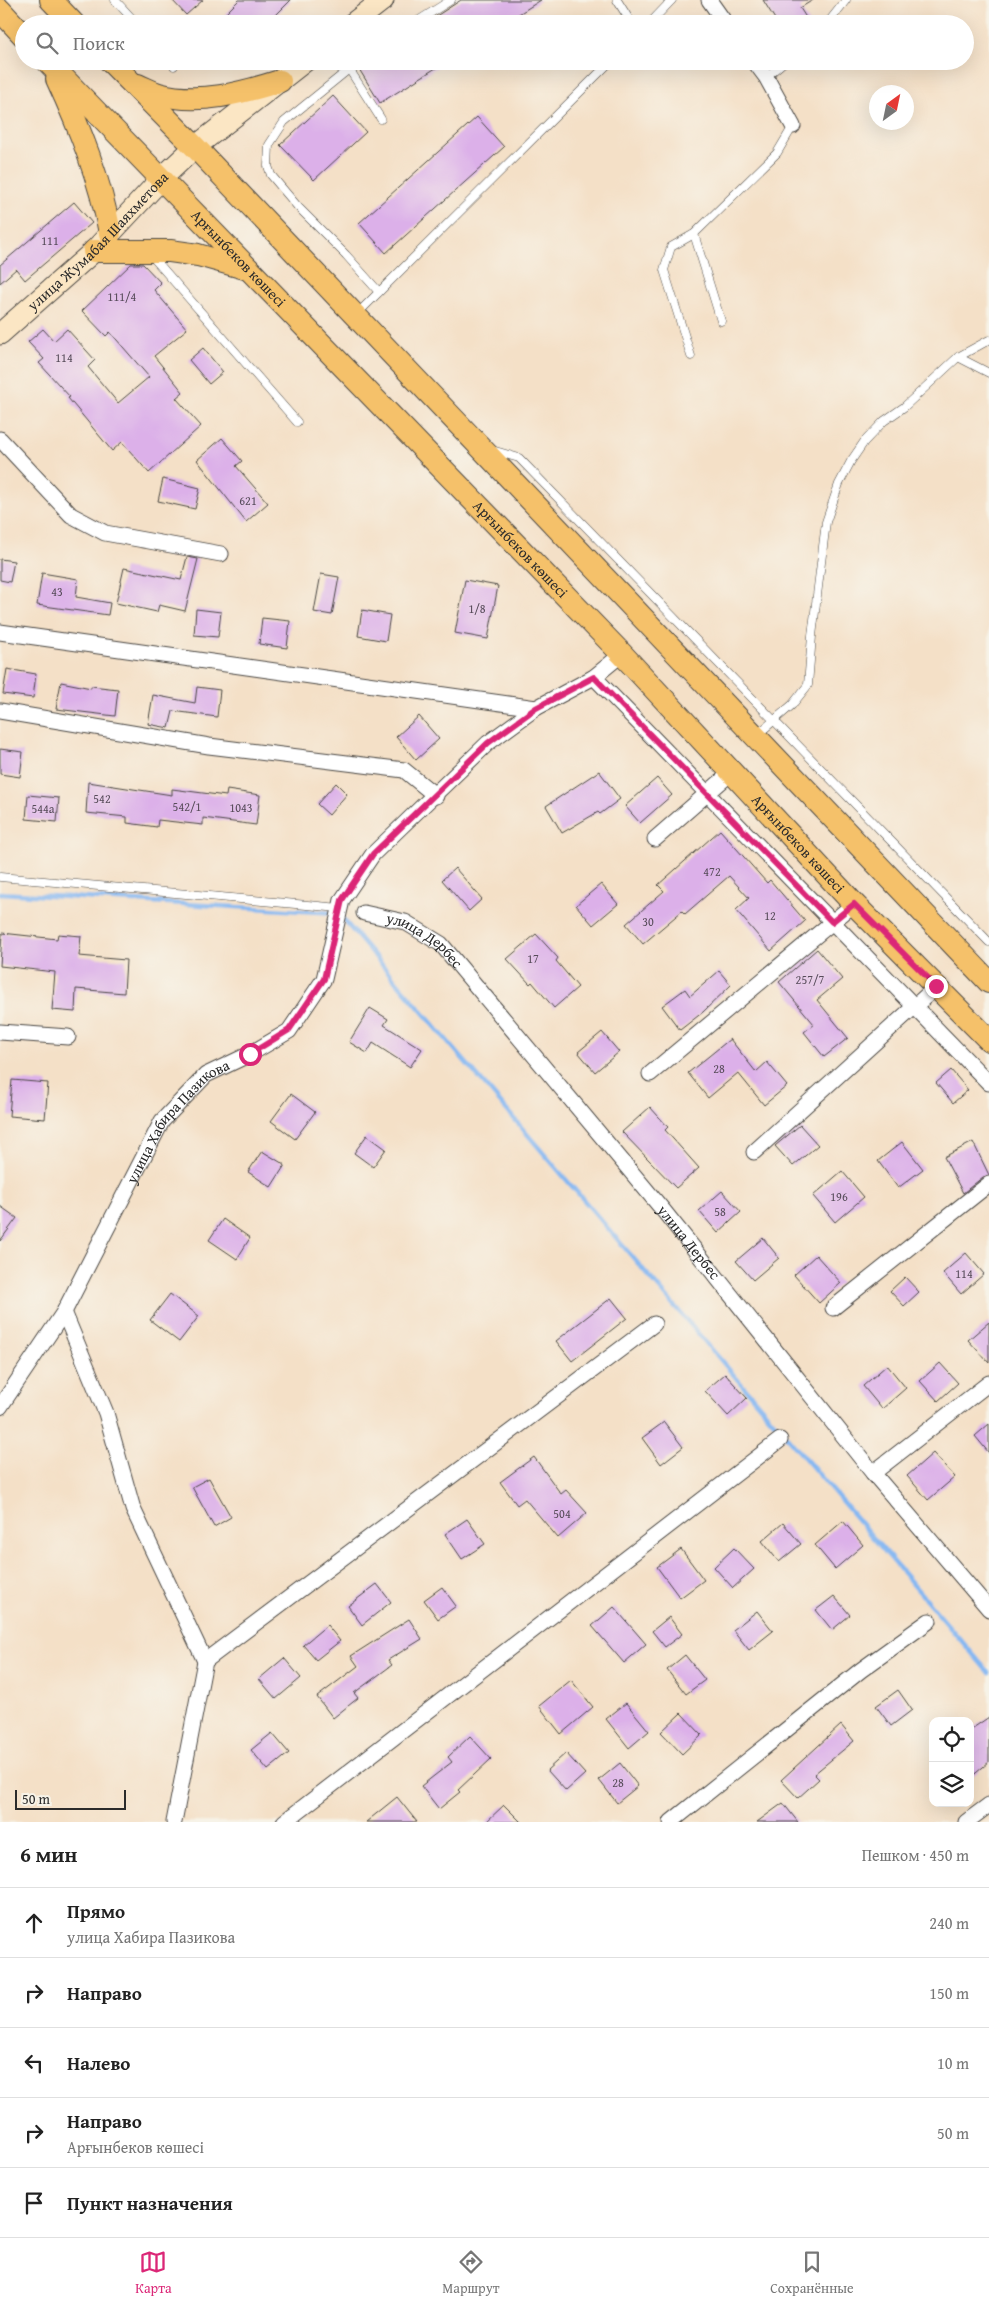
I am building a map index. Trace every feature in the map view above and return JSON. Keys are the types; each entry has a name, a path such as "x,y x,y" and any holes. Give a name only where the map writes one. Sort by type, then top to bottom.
{"main road":[{"path":"51,0 65,15"},
{"path":"0,10 15,26"},
{"path":"52,70 92,162 104,198 110,233"},
{"name":"Арғынбеков көшесі","path":"56,70 622,654 733,771 854,904 989,1040"},
{"path":"119,70 195,147 989,982"},
{"path":"129,81 159,94 189,98 215,97 246,92 280,81"},
{"path":"94,250 146,250 198,256 249,269"}],"street":[{"path":"364,15 383,0"},
{"path":"709,0 720,15"},
{"name":"улица Жумабая Шаяхметова","path":"0,334 94,250 162,178 195,147 294,70"},
{"path":"761,70 794,126"},
{"path":"0,438 71,515 105,533 221,554"},
{"path":"0,632 536,708"},
{"name":"улица Хабира Пазикова","path":"0,1407 64,1312 162,1121 206,1075 250,1054 289,1030 324,979 342,900 373,854 436,796 488,743 536,708 594,677 622,654"},
{"path":"594,677 989,1083"},
{"path":"0,711 209,746 404,770 436,796"},
{"path":"655,839 733,771"},
{"path":"650,1074 854,904"},
{"name":"улица Дербес","path":"364,913 404,922 442,944 663,1210 873,1473 989,1609"},
{"path":"754,1152 936,986"},
{"path":"0,1032 68,1037"},
{"path":"833,1308 989,1184"},
{"path":"64,1312 106,1413 133,1509 205,1661 174,1822"},
{"path":"205,1661 654,1324"},
{"path":"873,1473 989,1383"},
{"path":"284,1822 780,1440"},
{"path":"671,1822 861,1670 930,1621"},
{"path":"966,1822 989,1805"}],"lane":[{"path":"116,0 128,15"},
{"path":"427,15 451,0"},
{"path":"617,0 626,15"},
{"path":"834,15 846,0"},
{"path":"657,15 668,2"},
{"path":"341,70 284,122 269,145 268,166 271,175 298,207 346,254 379,292"},
{"path":"349,70 381,119"},
{"path":"356,316 602,70"},
{"path":"766,77 774,70"},
{"path":"691,356 664,270 672,247 694,234 777,153 794,126"},
{"path":"694,234 721,321"},
{"path":"146,250 297,422"},
{"path":"756,736 792,705 808,685 826,522 839,484 851,461 864,442 884,421 904,407 958,357 989,340"},
{"path":"958,357 989,374"},
{"path":"479,446 519,458 989,942"},
{"path":"0,877 340,908"}],"building":[{"path":"172,0 203,0 186,15"},
{"path":"239,0 291,0 276,15 225,14"},
{"path":"461,0 541,0 517,15 438,15"},
{"path":"763,0 813,0 800,8 804,15 772,15"},
{"path":"360,70 433,70 380,103"},
{"path":"333,96 366,132 314,180 280,145"},
{"path":"477,117 504,147 386,253 359,223"},
{"path":"74,202 92,223 25,280 16,269 0,283 0,265"},
{"path":"131,264 143,264 161,283 154,290 187,329 154,356 183,392 176,398 201,426 149,473 122,442 112,451 68,398 70,397 39,363 44,359 28,342 43,329 54,341 67,329 95,360 88,367 118,403 149,377 110,332 106,336 82,311"},
{"path":"203,348 223,372 209,384 189,360"},
{"path":"222,438 242,461 236,466 268,503 246,522 197,460"},
{"path":"163,479 200,488 195,509 158,501"},
{"path":"187,557 198,559 185,611 159,605 157,612 116,603 124,568 181,580"},
{"path":"0,559 14,561 10,582 0,580"},
{"path":"42,573 78,579 76,597 110,603 108,615 37,605"},
{"path":"321,574 339,577 332,615 314,612"},
{"path":"465,580 498,586 488,639 455,633"},
{"path":"196,609 221,612 218,637 194,635"},
{"path":"362,610 390,615 386,641 358,636"},
{"path":"262,618 290,621 287,648 259,644"},
{"path":"7,669 36,674 33,698 3,694"},
{"path":"61,682 91,688 91,686 118,689 115,716 56,709"},
{"path":"197,687 220,690 217,717 173,711 169,728 148,724 153,695 195,703"},
{"path":"419,716 439,739 416,760 396,737"},
{"path":"0,749 23,752 20,777 0,774"},
{"path":"599,771 620,799 600,814 598,812 562,833 546,806"},
{"path":"657,778 672,795 640,823 625,806"},
{"path":"88,782 172,795 172,789 226,796 227,790 260,795 256,825 203,818 203,825 158,820 157,827 127,823 127,817 86,813"},
{"path":"336,783 347,794 329,815 317,804"},
{"path":"28,795 59,798 57,822 26,819"},
{"path":"720,830 767,883 770,880 805,921 771,951 736,910 749,898 729,876 685,914 682,911 643,944 626,924 664,891 658,885"},
{"path":"455,868 482,899 469,911 442,880"},
{"path":"601,884 618,904 593,925 576,905"},
{"path":"2,933 57,939 58,934 81,936 79,956 126,960 124,993 76,989 75,1012 52,1010 55,972 0,966"},
{"path":"536,934 558,958 556,961 578,987 554,1008 532,982 530,984 507,959"},
{"path":"817,949 842,979 817,1000 848,1038 824,1057 804,1032 814,1024 779,982"},
{"path":"719,971 731,985 703,1012 680,1030 662,1006 685,989 690,996"},
{"path":"370,1008 388,1019 384,1025 422,1049 410,1067 373,1043 367,1053 349,1042"},
{"path":"602,1032 619,1052 595,1072 578,1052"},
{"path":"730,1039 756,1072 767,1062 787,1086 764,1105 738,1073 708,1098 688,1073"},
{"path":"951,1070 968,1090 953,1103 936,1083"},
{"path":"12,1080 48,1083 45,1119 9,1116"},
{"path":"291,1094 315,1112 295,1139 271,1121"},
{"path":"650,1107 668,1127 665,1130 699,1168 676,1188 622,1132"},
{"path":"800,1125 818,1145 793,1166 775,1146"},
{"path":"367,1135 386,1149 373,1167 354,1153"},
{"path":"902,1142 923,1169 898,1188 878,1161"},
{"path":"973,1142 989,1175 983,1177 963,1193 944,1157"},
{"path":"262,1151 285,1165 271,1187 248,1172"},
{"path":"842,1171 864,1197 835,1222 813,1196"},
{"path":"722,1191 741,1212 718,1233 699,1211"},
{"path":"0,1206 17,1218 0,1241"},
{"path":"223,1219 250,1238 237,1259 209,1240"},
{"path":"763,1238 779,1258 753,1280 736,1261"},
{"path":"966,1253 984,1274 961,1294 943,1273"},
{"path":"816,1255 841,1283 819,1303 794,1275"},
{"path":"905,1277 919,1292 904,1306 890,1291"},
{"path":"170,1294 199,1316 179,1342 150,1320"},
{"path":"611,1298 627,1318 572,1361 556,1341"},
{"path":"989,1322 989,1363 968,1340"},
{"path":"940,1363 958,1383 938,1401 920,1381"},
{"path":"887,1365 906,1388 882,1409 863,1386"},
{"path":"725,1374 747,1398 728,1416 705,1391"},
{"path":"664,1422 683,1447 661,1464 642,1438"},
{"path":"989,1424 989,1453 975,1436"},
{"path":"933,1453 955,1477 928,1500 907,1476"},
{"path":"534,1457 561,1494 566,1490 587,1513 558,1538 525,1499 517,1505 500,1482"},
{"path":"209,1478 231,1517 214,1527 192,1487"},
{"path":"467,1519 485,1544 462,1559 445,1534"},
{"path":"843,1521 863,1545 835,1569 815,1545"},
{"path":"783,1523 801,1544 779,1562 762,1541"},
{"path":"734,1548 754,1569 733,1588 714,1567"},
{"path":"681,1549 704,1580 680,1598 657,1567"},
{"path":"377,1584 391,1602 362,1625 348,1606"},
{"path":"442,1587 456,1606 438,1619 424,1600"},
{"path":"834,1596 850,1615 832,1630 816,1610"},
{"path":"614,1607 646,1644 624,1663 592,1626"},
{"path":"757,1611 773,1631 749,1650 733,1630"},
{"path":"669,1617 682,1634 665,1647 652,1631"},
{"path":"409,1619 422,1639 388,1660 392,1665 354,1693 358,1698 333,1718 317,1697 358,1666 351,1656"},
{"path":"327,1625 340,1641 316,1660 303,1645"},
{"path":"685,1655 705,1680 686,1694 667,1670"},
{"path":"284,1658 301,1678 276,1699 259,1679"},
{"path":"571,1680 593,1707 561,1734 539,1706"},
{"path":"898,1690 912,1710 891,1726 876,1706"},
{"path":"626,1703 649,1731 629,1748 606,1719"},
{"path":"681,1713 702,1735 682,1754 661,1732"},
{"path":"989,1717 989,1762 974,1775 974,1762 974,1727"},
{"path":"841,1725 854,1741 814,1774 819,1779 798,1798 781,1780"},
{"path":"272,1733 289,1753 268,1770 251,1750"},
{"path":"470,1736 491,1759 458,1790 460,1792 439,1809 421,1786 452,1762 448,1757"},
{"path":"566,1753 585,1774 566,1791 547,1770"},
{"path":"620,1763 638,1786 617,1803 599,1780"},
{"path":"397,1797 417,1822 366,1822"},
{"path":"783,1803 798,1822 757,1822"},
{"path":"504,1805 521,1822 486,1822"}],"waterway":[{"path":"0,893 337,913"},
{"path":"342,918 989,1673"}],"route":[{"path":"250,1054 289,1030 324,979 342,900 373,854 436,796 488,743 536,708 594,677 832,922 854,904 936,986"}]}
